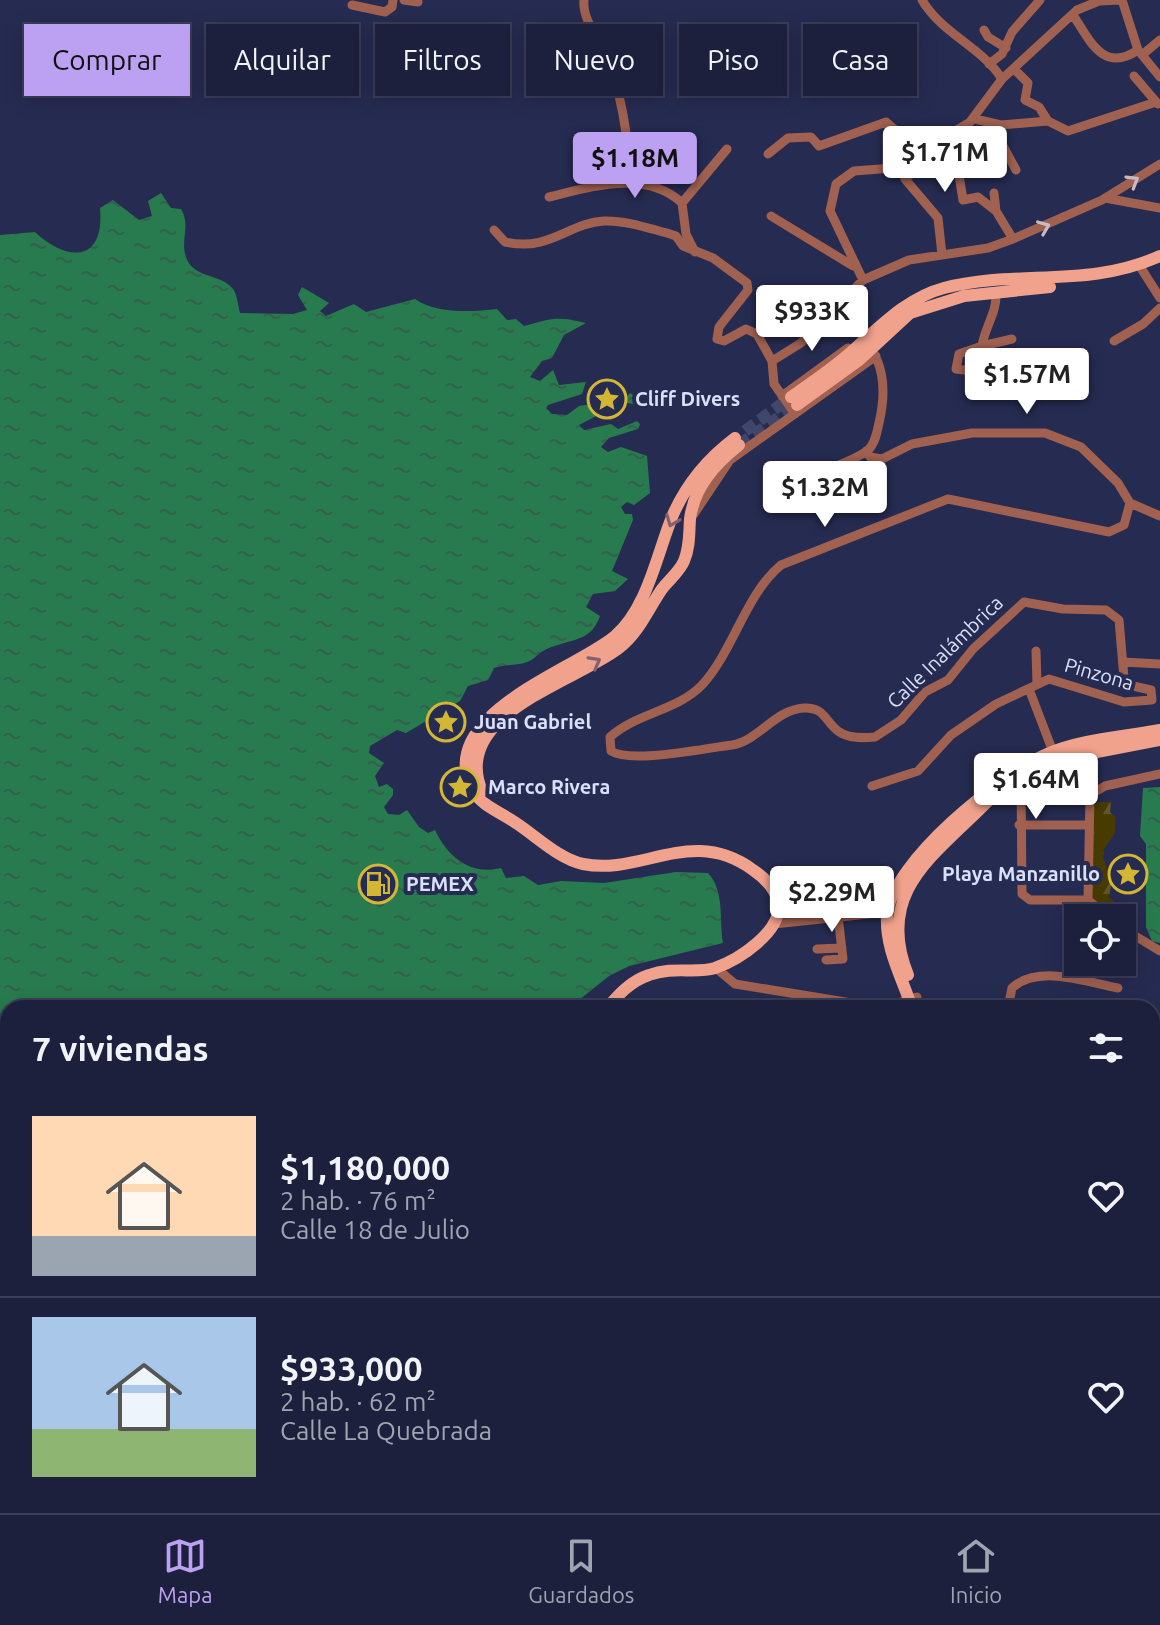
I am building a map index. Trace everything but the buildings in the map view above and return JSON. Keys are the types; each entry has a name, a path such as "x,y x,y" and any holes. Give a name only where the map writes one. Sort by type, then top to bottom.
{"main road":[{"path":"791,403 910,313 931,304 1110,280 1160,259"},
{"path":"869,344 905,306 944,288 1076,279 1141,268"},
{"path":"499,811 484,796 475,771 481,743 489,732 533,697 621,647 684,563 693,500 714,466 737,442 703,464 683,495 672,518 657,568 625,626 612,638 526,689 490,716 476,735 469,754 468,778 479,800 570,860 601,865 689,850 729,857 768,882 779,905 769,933 716,968 677,968 649,975 633,982 615,1000"},
{"path":"914,1000 890,949 887,912 905,872 919,856 988,790 1019,772 1054,756 1160,730"},
{"path":"1054,756 1160,740"},
{"path":"914,1000 897,929 902,896 913,877 1019,772"}],"street":[{"path":"352,5 389,10 393,0"},
{"path":"404,0 418,2"},
{"path":"584,0 585,13 608,61 624,108 632,183"},
{"path":"922,0 932,17 989,64 1002,79"},
{"path":"863,280 853,266 830,211 836,184 854,171 893,168 975,119 1002,79 1086,2 1121,0 1140,53 1160,77"},
{"path":"989,64 1006,48 1012,32 1036,2"},
{"path":"1073,15 1099,54 1119,57 1140,53 1160,40"},
{"path":"984,30 988,37 1006,48"},
{"path":"1014,69 1028,83 1025,100 1039,107 1048,121 1068,131 1158,104 1134,76"},
{"path":"975,119 1001,125 1048,121"},
{"path":"768,154 788,138 811,137 819,146 886,122 919,151 923,164 905,179 938,218 942,255"},
{"path":"1001,125 1002,144 1016,170"},
{"path":"936,141 942,161 958,169 963,200 978,197 996,211 1013,239"},
{"path":"695,252 686,234 682,203 727,149"},
{"path":"772,361 801,343 863,280 909,260 988,248 1013,239 1105,198 1160,164"},
{"path":"549,197 597,185 632,183 656,188 682,203"},
{"path":"994,193 996,211"},
{"path":"1105,198 1160,208"},
{"path":"771,216 853,266"},
{"path":"494,230 505,242 542,243 603,221 667,233 695,252 713,258 747,283 748,290 719,327 717,339 724,341 746,329 753,330 772,361 774,384 791,403"},
{"path":"1141,268 1160,298"},
{"path":"982,346 984,333 997,308 996,293"},
{"path":"785,483 866,451 877,433 886,389 869,344 838,308"},
{"path":"1114,341 1143,324 1160,308"},
{"path":"1012,339 959,354 956,369 981,372 1024,362"},
{"path":"690,521 730,460 791,403 869,344"},
{"path":"866,451 876,459 936,438 989,432 1045,433 1081,447 1118,483 1130,503 1160,516"},
{"name":"Calle Inalámbrica","path":"1123,662 1121,625 1111,612 1024,602 973,649 948,680 925,692 901,720 880,736 848,736 838,731 820,710 803,708 779,716 745,743 639,757 619,756 609,745 616,731 693,694 714,671 765,582 781,565 948,499 1109,532 1124,525 1130,503"},
{"path":"1036,651 1033,687 1054,756"},
{"path":"1123,662 1160,664"},
{"name":"Pinzona","path":"1033,687 1054,678 1124,702 1152,700 1151,690 1127,683 1122,673 1123,662"},
{"path":"872,786 918,771 951,735 996,704 1033,687"},
{"path":"1019,772 1022,894 1030,900 1088,900 1093,904"},
{"path":"1088,900 1090,795 1105,786 1160,774"},
{"path":"1019,825 1088,825"},
{"path":"774,924 887,912"},
{"path":"826,960 843,959 838,916"},
{"path":"1136,936 1160,951"},
{"path":"817,949 842,948"},
{"path":"716,968 735,984 833,1000"},
{"path":"1010,1000 1012,988 1030,977 1045,976 1118,988"}],"green space":[{"path":"1097,802 1111,802 1115,833 1104,849 1103,858 1112,880 1109,897 1117,904 1096,904 1092,895 1091,810"}],"water":[{"path":"161,193 171,208 181,209 186,257 195,269 222,280 233,289 240,313 293,314 307,310 298,295 302,287 329,303 320,311 326,316 354,304 366,312 415,299 444,310 497,309 507,320 516,319 524,326 555,319 586,323 564,335 552,358 542,361 530,377 540,381 553,370 559,385 586,382 582,394 548,405 546,408 552,414 567,415 579,406 625,399 630,393 641,400 638,405 623,402 579,425 584,430 611,424 618,429 637,421 640,424 638,429 609,438 601,447 608,452 621,447 647,456 650,493 634,505 627,502 621,507 625,514 632,514 633,520 612,571 628,579 615,591 593,594 586,607 600,616 590,632 543,651 527,662 494,668 488,680 468,686 460,701 406,733 397,730 370,746 369,753 384,763 375,776 379,787 387,784 393,789 393,795 384,807 388,814 399,815 407,810 419,827 428,833 435,830 453,856 470,866 490,870 501,868 506,878 524,876 538,885 561,881 604,883 676,872 708,873 719,897 723,943 629,966 609,976 579,1000 0,1000 0,235 35,232 60,249 82,252 97,239 100,208 113,200 139,220 152,216 148,201"},
{"path":"1160,787 1160,943 1152,941 1146,927 1146,844 1140,836 1143,788"}],"tunnel":[{"path":"745,431 791,397"},
{"path":"739,445 797,405"}],"place":[{"name":"Cliff Divers","path":"607,399"},
{"name":"Juan Gabriel","path":"446,722"},
{"name":"Marco Rivera","path":"460,787"},
{"name":"Playa Manzanillo","path":"1128,874"},
{"name":"PEMEX","path":"378,884"}]}
